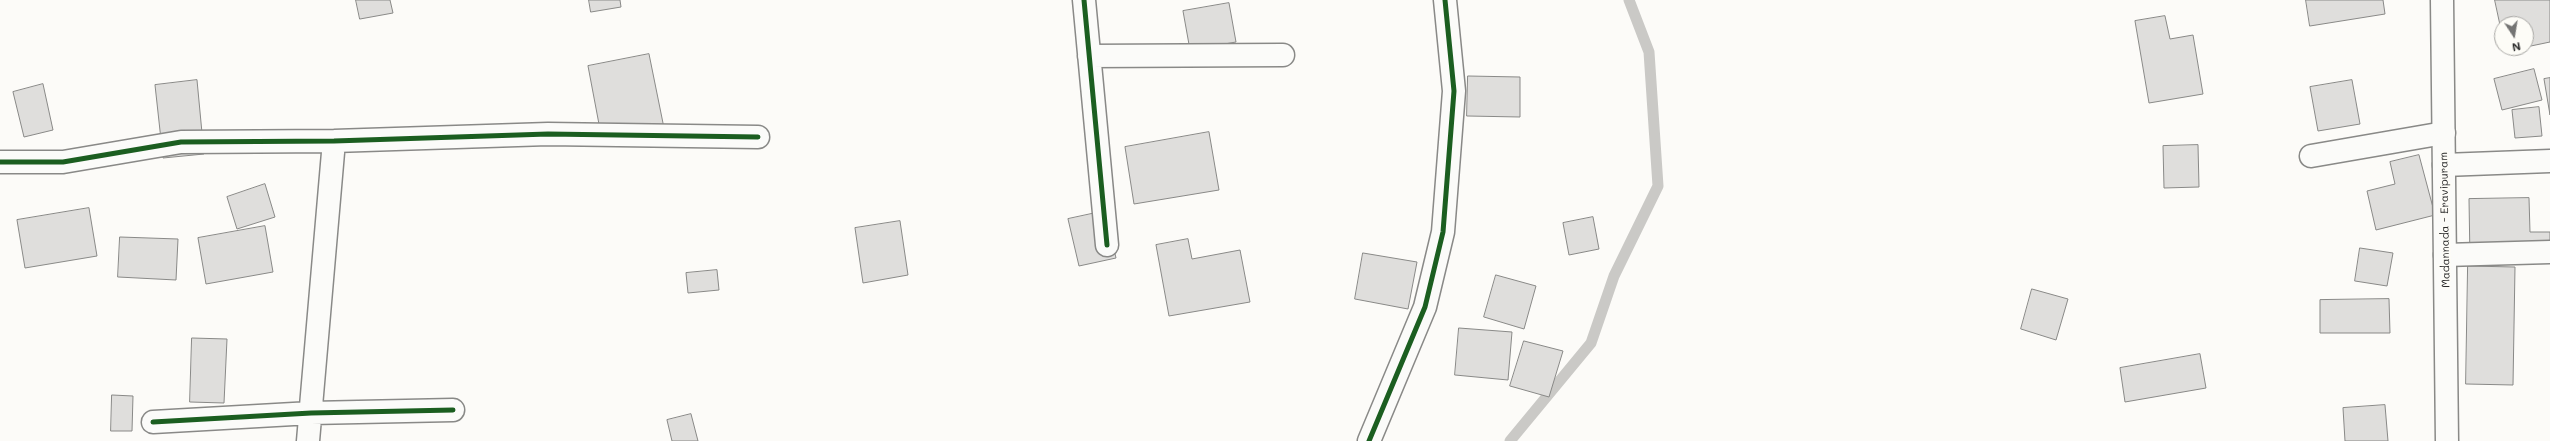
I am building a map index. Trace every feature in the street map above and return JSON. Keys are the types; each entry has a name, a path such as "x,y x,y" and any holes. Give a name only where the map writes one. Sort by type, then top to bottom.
{"street":[{"path":"1084,0 1107,245"},
{"path":"1369,441 1425,307 1443,232 1454,91 1445,0"},
{"name":"Madannada - Eravipuram","path":"2442,0 2447,441"},
{"path":"1089,56 1283,55"},
{"path":"2311,156 2444,133"},
{"path":"0,162 63,162 181,142 334,141 548,134 758,137"},
{"path":"308,441 334,141"},
{"path":"2444,165 2550,161"},
{"path":"2446,255 2550,252"},
{"path":"153,422 311,413 453,410"}],"building":[{"path":"356,0 390,0 393,13 360,19"},
{"path":"589,0 620,0 621,7 591,12"},
{"path":"2306,0 2383,0 2385,14 2310,26"},
{"path":"2495,0 2550,0 2550,42 2534,45 2534,16 2498,16"},
{"path":"1229,3 1236,42 1190,50 1183,11"},
{"path":"2165,16 2170,39 2193,35 2203,94 2149,103 2135,21"},
{"path":"649,54 664,128 602,140 588,66"},
{"path":"2534,69 2542,100 2502,110 2494,79"},
{"path":"1468,76 1520,77 1520,117 1467,116"},
{"path":"2550,78 2550,115 2544,79"},
{"path":"197,80 204,154 163,158 155,85"},
{"path":"2352,80 2360,124 2318,131 2310,87"},
{"path":"43,84 53,130 24,137 13,92"},
{"path":"2539,107 2542,136 2515,138 2512,110"},
{"path":"1209,132 1219,190 1134,204 1125,147"},
{"path":"2198,145 2199,187 2164,188 2163,146"},
{"path":"2419,155 2435,215 2376,230 2367,191 2395,184 2390,162"},
{"path":"265,184 275,217 237,229 227,197"},
{"path":"2529,198 2530,232 2550,232 2550,259 2470,260 2469,199"},
{"path":"89,208 97,256 25,268 17,220"},
{"path":"1105,211 1116,258 1079,266 1068,219"},
{"path":"1593,217 1599,249 1569,255 1563,223"},
{"path":"900,221 908,275 863,283 855,228"},
{"path":"265,226 273,272 206,284 198,238"},
{"path":"120,237 178,239 176,280 118,277"},
{"path":"1188,239 1192,259 1240,250 1250,302 1169,316 1156,245"},
{"path":"2360,248 2393,253 2387,286 2355,281"},
{"path":"1363,253 1417,262 1408,309 1355,299"},
{"path":"2468,266 2515,267 2513,385 2466,384"},
{"path":"717,270 719,290 688,293 686,273"},
{"path":"1496,275 1536,286 1524,329 1484,317"},
{"path":"2032,289 2068,299 2056,340 2021,329"},
{"path":"2389,299 2390,333 2320,333 2320,300"},
{"path":"1459,328 1512,332 1508,380 1455,375"},
{"path":"192,338 227,339 224,403 190,402"},
{"path":"1524,341 1563,351 1549,397 1510,386"},
{"path":"2200,354 2206,388 2125,402 2120,368"},
{"path":"112,395 133,396 132,431 111,431"},
{"path":"2385,405 2388,441 2345,441 2343,408"},
{"path":"691,414 698,441 672,441 667,420"}],"waterway":[{"path":"1510,441 1591,343 1614,276 1658,186 1649,52 1629,0"}],"cycle path":[{"path":"1084,0 1107,245"},
{"path":"1369,441 1425,307 1443,232 1454,91 1445,0"},
{"path":"0,162 63,162 181,142 334,141 548,134 758,137"},
{"path":"153,422 311,413 453,410"}]}
